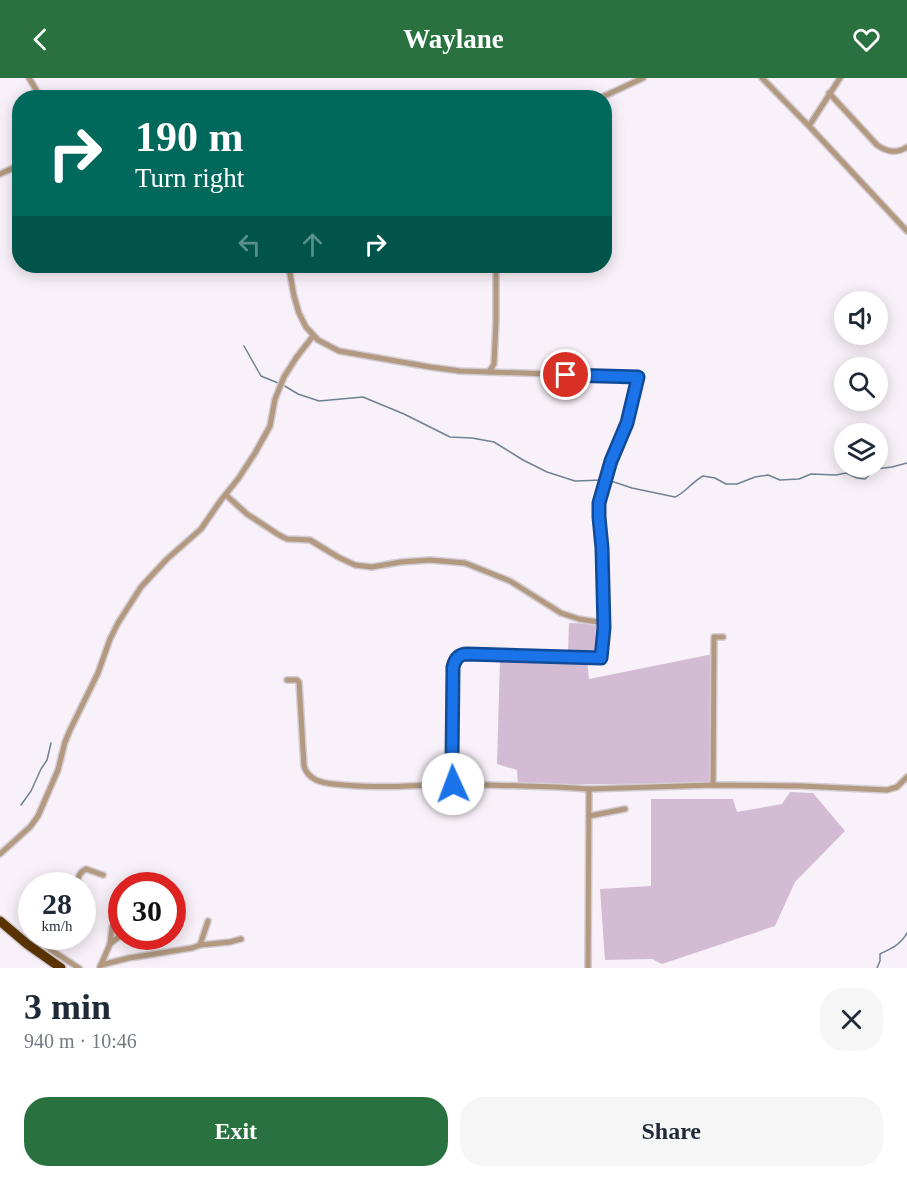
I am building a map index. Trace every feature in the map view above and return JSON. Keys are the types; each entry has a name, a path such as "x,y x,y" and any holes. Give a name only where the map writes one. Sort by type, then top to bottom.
{"highway":[{"path":"0,921 61,968"}],"street":[{"path":"612,92 643,78"},
{"path":"762,78 907,231"},
{"path":"809,126 840,78"},
{"path":"830,93 877,145 889,152 897,152 907,147"},
{"path":"290,273 294,296 306,327 325,345 339,351 440,369 638,377 627,423 611,461 599,503 604,623 601,658 467,654 458,657 453,667 453,784"},
{"path":"489,372 493,367 494,355 496,273"},
{"path":"0,854 30,827 38,816 58,770 70,730 98,673 115,628 130,602 167,559 201,529 238,479 266,435 275,399 289,369 313,336"},
{"path":"226,495 240,508 279,535 287,539 310,540 355,565 372,567 430,560 465,563 510,581 561,614 604,623"},
{"path":"713,785 714,637 723,637"},
{"path":"287,680 299,682 304,766 313,779 322,783 406,787 453,784 589,789 713,785 887,790 897,787 907,777"},
{"path":"588,968 589,789"},
{"path":"589,816 625,809"},
{"path":"96,873 103,875"},
{"path":"200,945 208,921"},
{"path":"100,966 129,958 241,939"},
{"path":"100,966 108,948"},
{"path":"51,950 79,968"}],"shaded area":[{"path":"569,623 600,624 600,655 568,654"},
{"path":"713,654 709,783 518,785 517,770 497,764 500,658 587,659 589,679"},
{"path":"790,792 813,793 845,831 795,882 775,926 662,964 652,959 605,960 600,889 651,886 651,799 733,799 737,812 782,804"}],"waterway":[{"path":"244,346 261,376 278,383"},
{"path":"283,385 298,394 319,401 363,397 450,437 494,442 547,472 575,481 603,480"},
{"path":"608,480 632,488 675,497 703,476 715,478 726,484 737,484 768,475 780,480 799,479 811,474 846,473 865,479 876,469 907,463"},
{"path":"21,805 47,760 51,743"},
{"path":"877,968 880,954 896,945 907,933"}],"route":[{"path":"453,784 453,667 462,654 601,658 604,628 599,503 611,461 627,423 638,377 566,375"}]}
